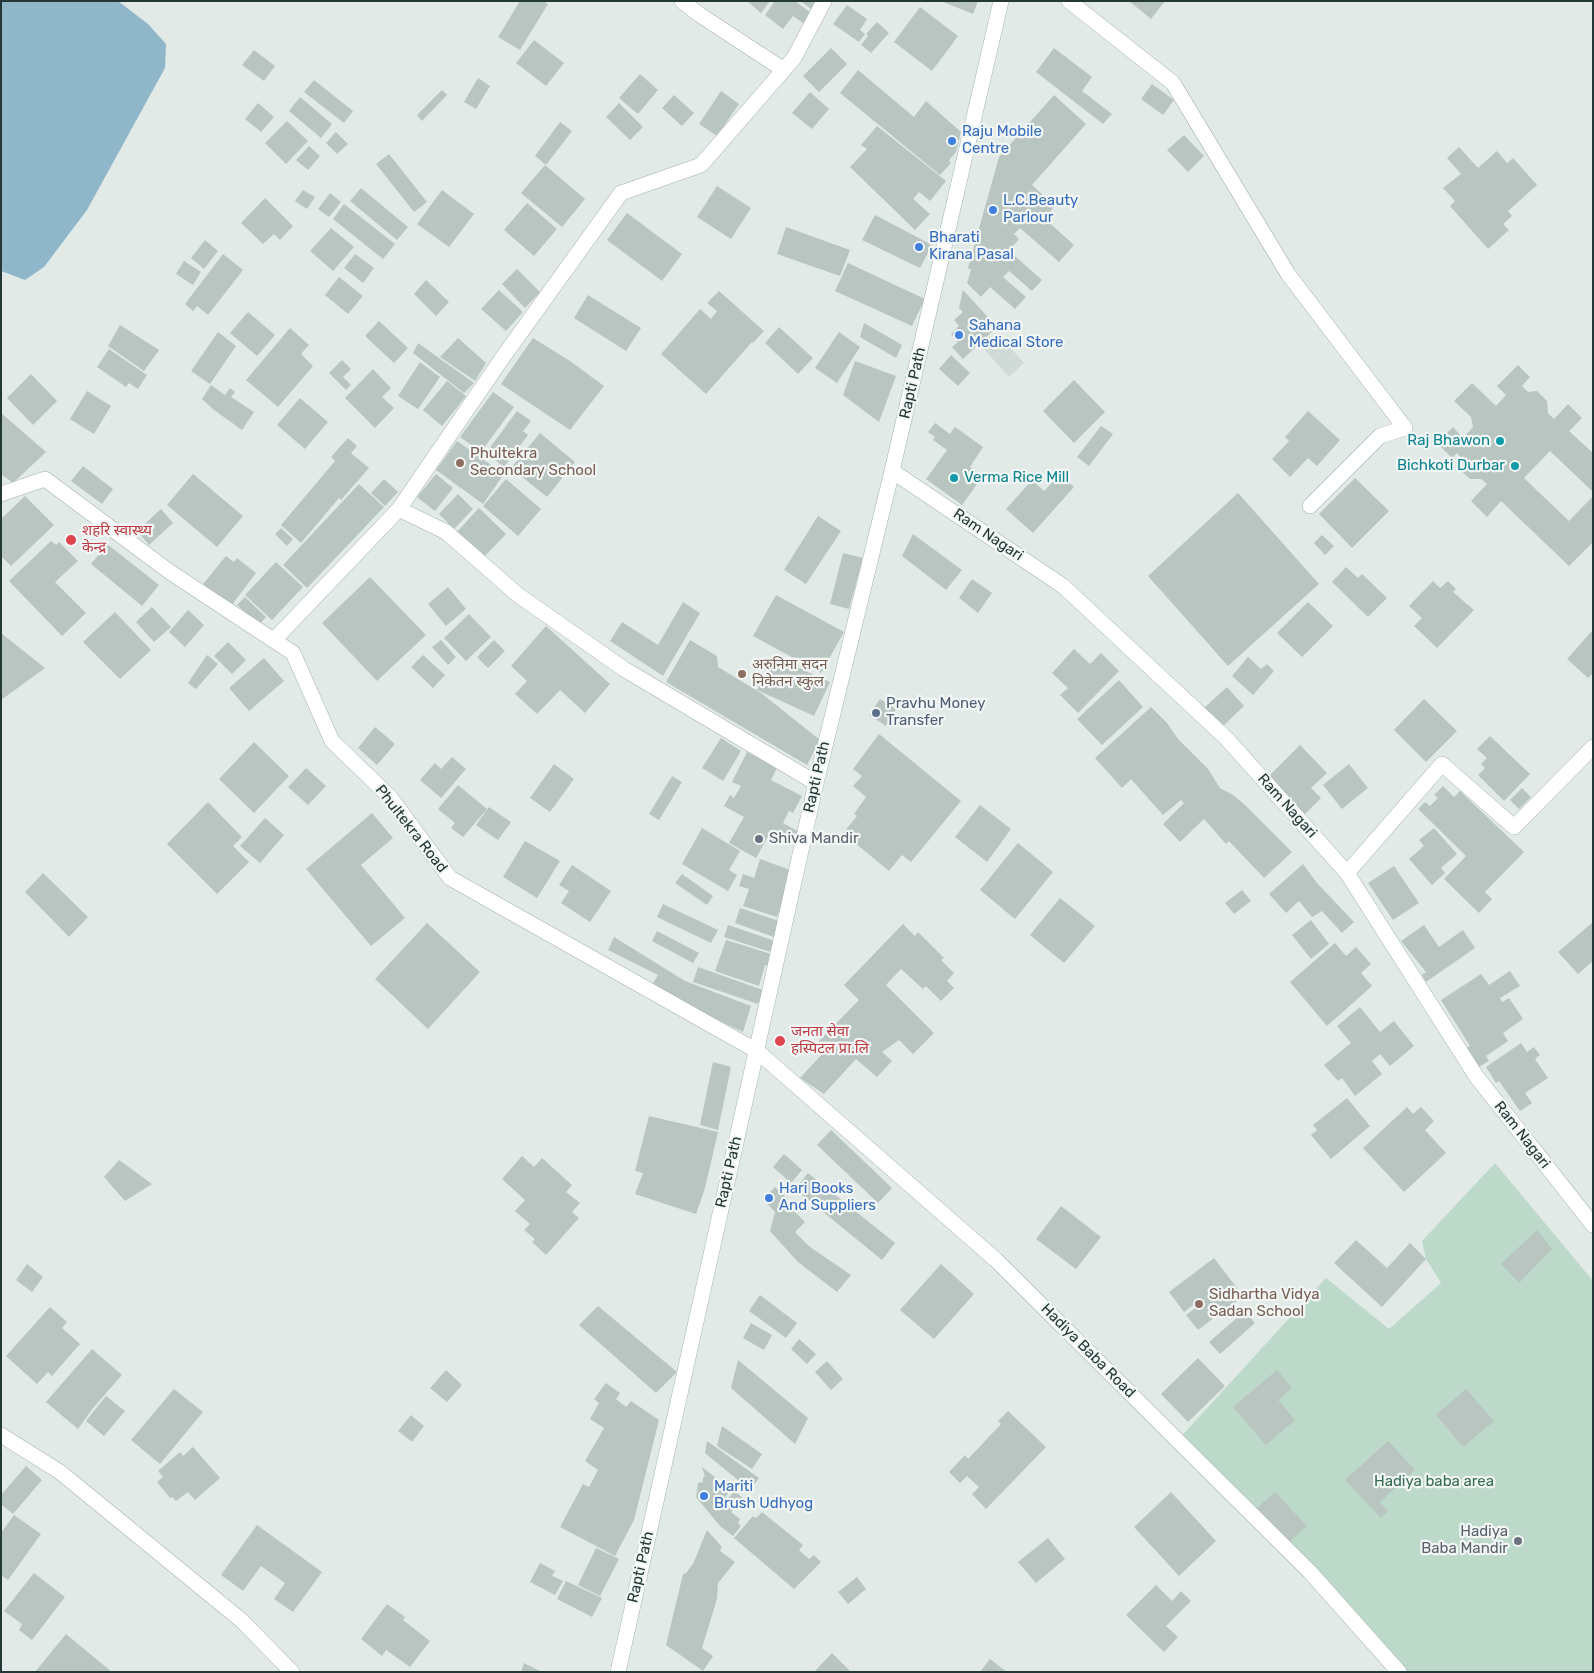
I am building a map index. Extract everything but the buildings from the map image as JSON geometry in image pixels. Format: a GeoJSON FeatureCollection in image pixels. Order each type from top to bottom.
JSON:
{"type":"FeatureCollection","features":[{"type":"Feature","properties":{"kind":"street"},"geometry":{"type":"LineString","coordinates":[[682,1],[700,15],[784,70]]}},
{"type":"Feature","properties":{"kind":"street"},"geometry":{"type":"LineString","coordinates":[[274,640],[398,508],[503,357],[621,193],[701,165],[794,58],[824,1]]}},
{"type":"Feature","properties":{"kind":"street","name":"Rapti Path"},"geometry":{"type":"LineString","coordinates":[[618,1672],[816,782],[892,471],[1001,1]]}},
{"type":"Feature","properties":{"kind":"street"},"geometry":{"type":"LineString","coordinates":[[1069,1],[1174,83],[1288,274],[1405,428],[1380,436],[1310,506]]}},
{"type":"Feature","properties":{"kind":"street","name":"Ram Nagari"},"geometry":{"type":"LineString","coordinates":[[892,471],[1063,586],[1226,738],[1347,872],[1476,1076],[1593,1225]]}},
{"type":"Feature","properties":{"kind":"street","name":"Phultekra Road"},"geometry":{"type":"LineString","coordinates":[[1,494],[44,479],[170,572],[293,653],[332,741],[390,798],[450,878],[756,1051]]}},
{"type":"Feature","properties":{"kind":"street"},"geometry":{"type":"LineString","coordinates":[[398,508],[446,532],[518,595],[624,669],[816,782]]}},
{"type":"Feature","properties":{"kind":"street"},"geometry":{"type":"LineString","coordinates":[[1347,872],[1442,764],[1514,827],[1593,747]]}},
{"type":"Feature","properties":{"kind":"street","name":"Hadiya Baba Road"},"geometry":{"type":"LineString","coordinates":[[756,1051],[996,1260],[1310,1572],[1399,1672]]}},
{"type":"Feature","properties":{"kind":"street"},"geometry":{"type":"LineString","coordinates":[[1,1435],[60,1472],[241,1620],[292,1672]]}},
{"type":"Feature","properties":{"kind":"shaded area"},"geometry":{"type":"Polygon","coordinates":[[[998,334],[1024,363],[1009,377],[982,347],[998,334]]]}},
{"type":"Feature","properties":{"kind":"green space","name":"Hadiya baba area"},"geometry":{"type":"Polygon","coordinates":[[[1495,1163],[1593,1281],[1593,1672],[1395,1672],[1178,1440],[1326,1278],[1389,1329],[1441,1283],[1426,1259],[1422,1241],[1495,1163]]]}},
{"type":"Feature","properties":{"kind":"water"},"geometry":{"type":"Polygon","coordinates":[[[1,1],[118,1],[148,24],[166,44],[165,68],[87,210],[44,267],[25,280],[1,271],[1,1]]]}},
{"type":"Feature","properties":{"kind":"place","name":"Raju Mobile Centre"},"geometry":{"type":"Point","coordinates":[952,141]}},
{"type":"Feature","properties":{"kind":"place","name":"L.C.Beauty Parlour"},"geometry":{"type":"Point","coordinates":[993,210]}},
{"type":"Feature","properties":{"kind":"place","name":"Bharati Kirana Pasal"},"geometry":{"type":"Point","coordinates":[919,247]}},
{"type":"Feature","properties":{"kind":"place","name":"Sahana Medical Store"},"geometry":{"type":"Point","coordinates":[959,335]}},
{"type":"Feature","properties":{"kind":"place","name":"Raj Bhawon"},"geometry":{"type":"Point","coordinates":[1500,441]}},
{"type":"Feature","properties":{"kind":"place","name":"Phultekra Secondary School"},"geometry":{"type":"Point","coordinates":[460,463]}},
{"type":"Feature","properties":{"kind":"place","name":"Bichkoti Durbar"},"geometry":{"type":"Point","coordinates":[1515,466]}},
{"type":"Feature","properties":{"kind":"place","name":"Verma Rice Mill"},"geometry":{"type":"Point","coordinates":[954,478]}},
{"type":"Feature","properties":{"kind":"place","name":"शहरि स्वास्थ्य केन्द्र"},"geometry":{"type":"Point","coordinates":[71,540]}},
{"type":"Feature","properties":{"kind":"place","name":"अरुनिमा सदन निकेतन स्कुल"},"geometry":{"type":"Point","coordinates":[742,674]}},
{"type":"Feature","properties":{"kind":"place","name":"Pravhu Money Transfer"},"geometry":{"type":"Point","coordinates":[876,713]}},
{"type":"Feature","properties":{"kind":"place","name":"Shiva Mandir"},"geometry":{"type":"Point","coordinates":[759,839]}},
{"type":"Feature","properties":{"kind":"place","name":"जनता सेवा हस्पिटल प्रा.लि"},"geometry":{"type":"Point","coordinates":[780,1041]}},
{"type":"Feature","properties":{"kind":"place","name":"Hari Books And Suppliers"},"geometry":{"type":"Point","coordinates":[769,1198]}},
{"type":"Feature","properties":{"kind":"place","name":"Sidhartha Vidya Sadan School"},"geometry":{"type":"Point","coordinates":[1199,1304]}},
{"type":"Feature","properties":{"kind":"place","name":"Mariti Brush Udhyog"},"geometry":{"type":"Point","coordinates":[704,1496]}},
{"type":"Feature","properties":{"kind":"place","name":"Hadiya Baba Mandir"},"geometry":{"type":"Point","coordinates":[1518,1541]}}]}
